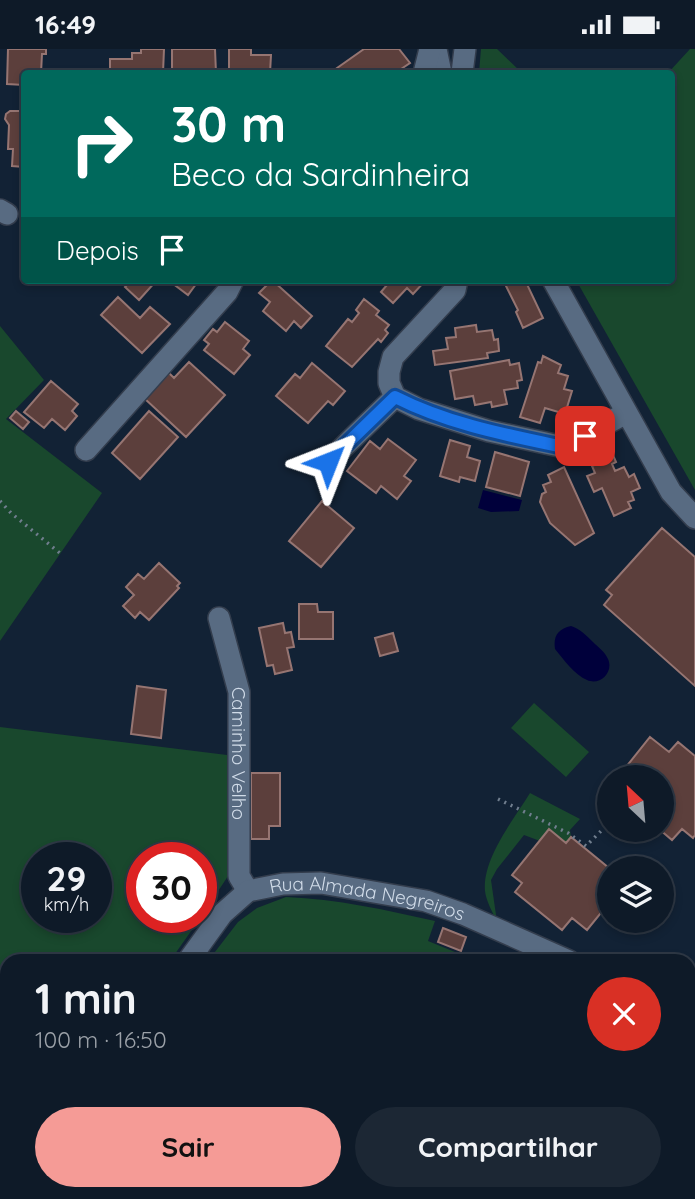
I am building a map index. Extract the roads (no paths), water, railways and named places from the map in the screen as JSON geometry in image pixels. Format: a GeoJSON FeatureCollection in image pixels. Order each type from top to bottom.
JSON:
{"type":"FeatureCollection","features":[{"type":"Feature","properties":{"kind":"street"},"geometry":{"type":"LineString","coordinates":[[425,70],[430,49]]}},
{"type":"Feature","properties":{"kind":"street"},"geometry":{"type":"LineString","coordinates":[[436,49],[440,70]]}},
{"type":"Feature","properties":{"kind":"street"},"geometry":{"type":"LineString","coordinates":[[462,70],[466,49]]}},
{"type":"Feature","properties":{"kind":"street"},"geometry":{"type":"LineString","coordinates":[[86,450],[231,284]]}},
{"type":"Feature","properties":{"kind":"street"},"geometry":{"type":"LineString","coordinates":[[456,284],[455,290],[393,357],[389,383],[395,397],[419,409],[489,431],[564,447],[626,413]]}},
{"type":"Feature","properties":{"kind":"street"},"geometry":{"type":"LineString","coordinates":[[555,284],[671,492],[695,518]]}},
{"type":"Feature","properties":{"kind":"street"},"geometry":{"type":"LineString","coordinates":[[328,462],[395,397]]}},
{"type":"Feature","properties":{"kind":"street","name":"Caminho Velho"},"geometry":{"type":"LineString","coordinates":[[219,618],[239,692],[239,876],[248,891]]}},
{"type":"Feature","properties":{"kind":"street","name":"Rua Almada Negreiros"},"geometry":{"type":"LineString","coordinates":[[193,954],[222,914],[248,891],[283,884],[321,883],[426,901],[463,914],[553,954]]}}]}
